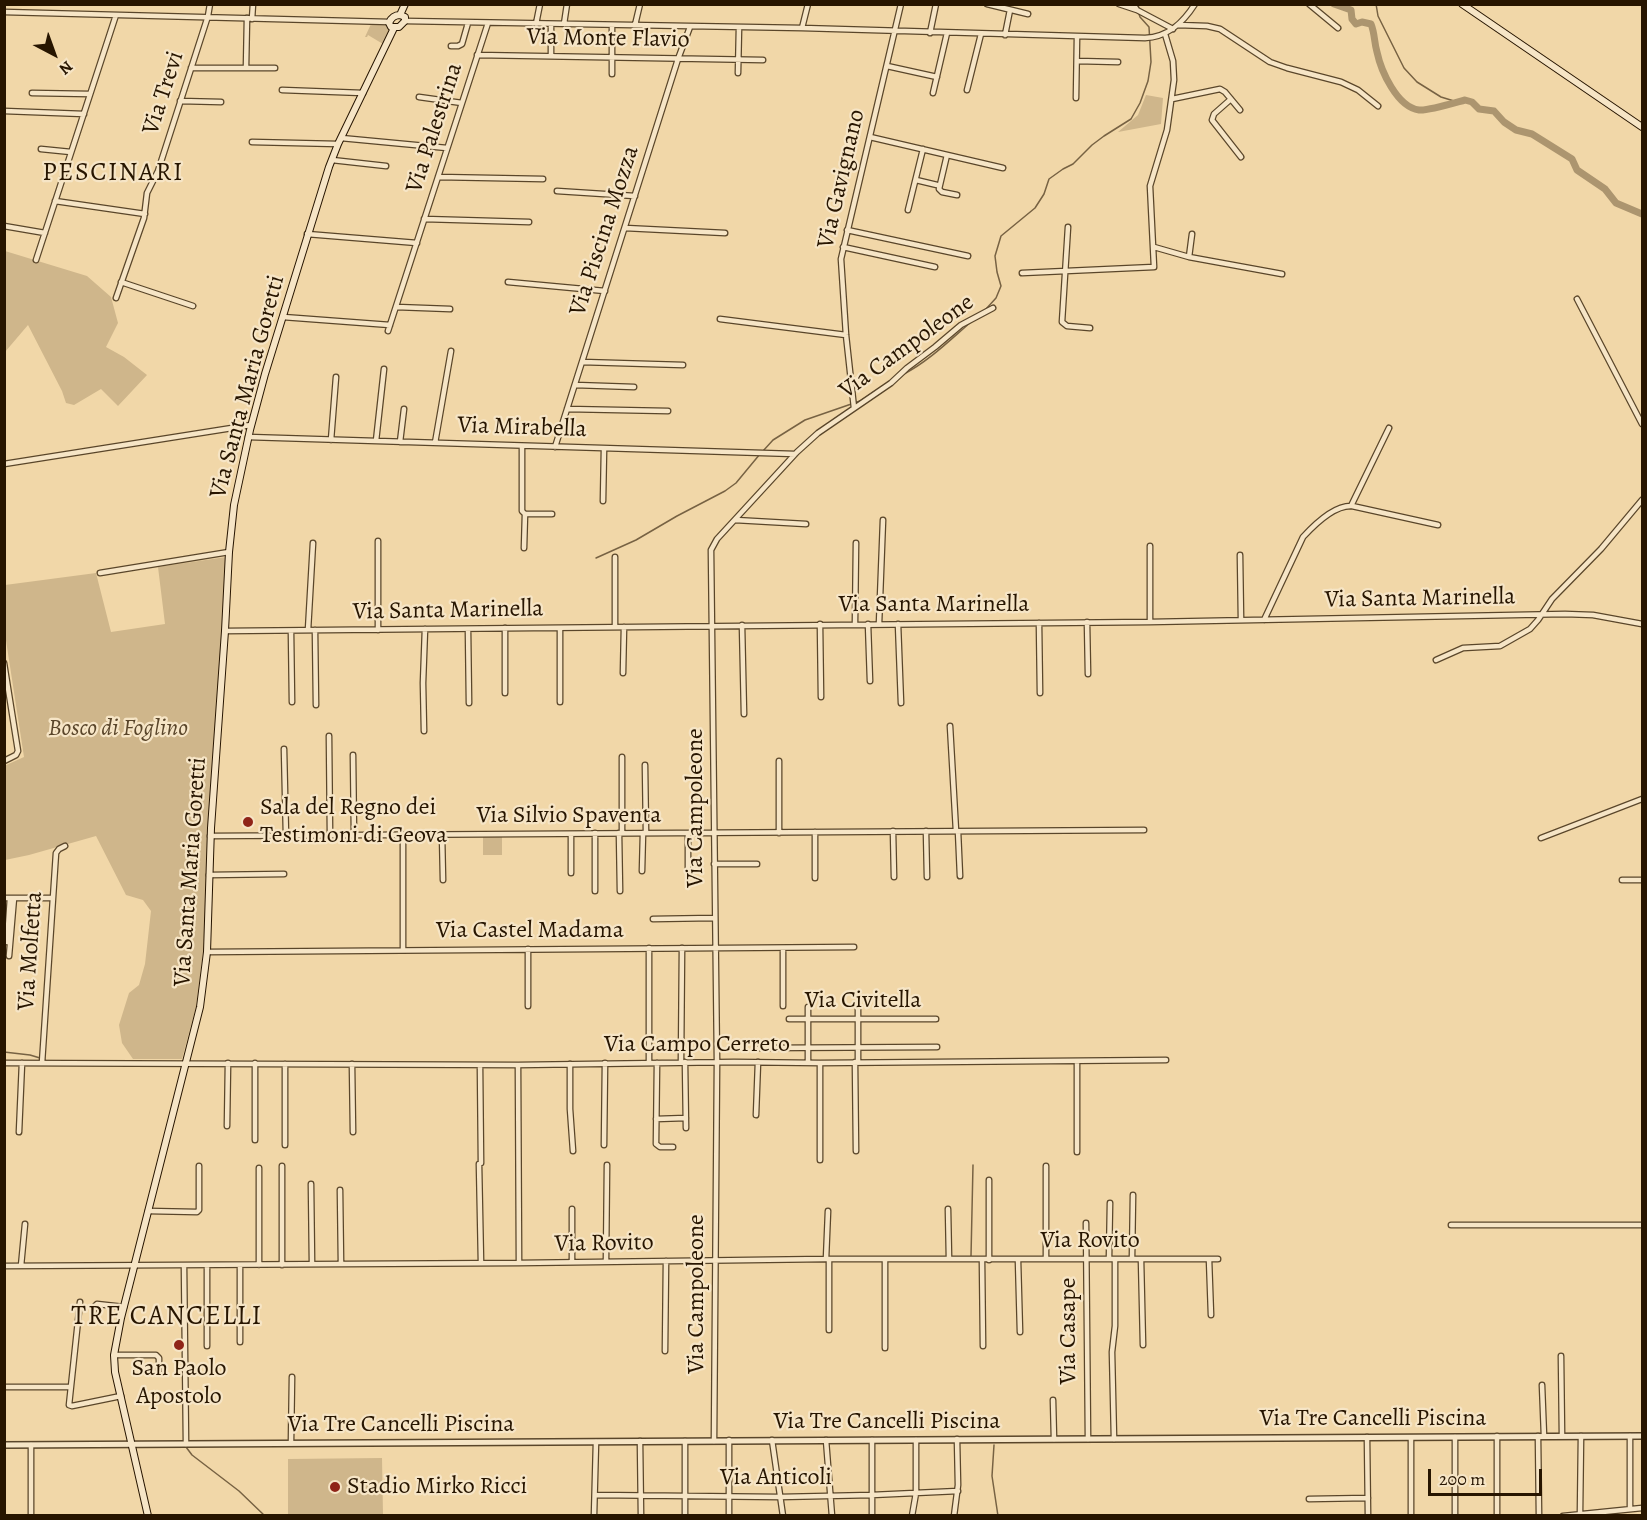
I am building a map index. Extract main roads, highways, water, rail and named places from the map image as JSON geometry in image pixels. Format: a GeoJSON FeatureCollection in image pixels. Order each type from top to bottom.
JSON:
{"type":"FeatureCollection","features":[{"type":"Feature","properties":{"kind":"main road"},"geometry":{"type":"LineString","coordinates":[[400,15],[405,4]]}},
{"type":"Feature","properties":{"kind":"main road"},"geometry":{"type":"LineString","coordinates":[[1462,4],[1642,127]]}},
{"type":"Feature","properties":{"kind":"main road"},"geometry":{"type":"LineString","coordinates":[[400,15],[405,17],[405,21],[400,26],[394,28],[390,26],[394,16],[400,15]]}},
{"type":"Feature","properties":{"kind":"main road","name":"Via Santa Maria Goretti"},"geometry":{"type":"LineString","coordinates":[[148,1515],[131,1444],[114,1355],[134,1266],[201,1002],[207,952],[210,836],[234,505],[251,425],[307,234],[340,141],[394,28]]}},
{"type":"Feature","properties":{"kind":"waterway"},"geometry":{"type":"LineString","coordinates":[[1138,4],[1139,10]]}},
{"type":"Feature","properties":{"kind":"waterway"},"geometry":{"type":"LineString","coordinates":[[1334,4],[1351,10],[1352,19],[1356,24],[1362,22],[1371,24],[1379,60],[1386,78],[1397,95],[1411,107],[1419,110],[1428,109],[1465,100],[1472,102],[1479,109],[1494,111],[1516,130],[1532,134],[1572,159],[1577,170],[1605,189],[1616,203],[1642,214]]}},
{"type":"Feature","properties":{"kind":"waterway"},"geometry":{"type":"LineString","coordinates":[[1376,4],[1378,16],[1404,68],[1417,82],[1454,103]]}},
{"type":"Feature","properties":{"kind":"waterway"},"geometry":{"type":"LineString","coordinates":[[986,309],[996,298],[1001,286],[995,256],[1001,236],[1035,208],[1044,194],[1049,179],[1073,164],[1104,136],[1131,119],[1140,103],[1148,81],[1151,62],[1149,27],[1139,14]]}},
{"type":"Feature","properties":{"kind":"waterway"},"geometry":{"type":"LineString","coordinates":[[904,374],[931,357],[971,322]]}},
{"type":"Feature","properties":{"kind":"waterway"},"geometry":{"type":"LineString","coordinates":[[763,451],[773,440],[805,420],[860,401],[884,385]]}},
{"type":"Feature","properties":{"kind":"waterway"},"geometry":{"type":"LineString","coordinates":[[596,558],[636,540],[725,491],[736,483],[760,454]]}},
{"type":"Feature","properties":{"kind":"waterway"},"geometry":{"type":"LineString","coordinates":[[4,1052],[40,1058]]}},
{"type":"Feature","properties":{"kind":"waterway"},"geometry":{"type":"LineString","coordinates":[[971,1256],[973,1165]]}},
{"type":"Feature","properties":{"kind":"waterway"},"geometry":{"type":"LineString","coordinates":[[994,1445],[992,1476],[998,1516]]}},
{"type":"Feature","properties":{"kind":"waterway"},"geometry":{"type":"LineString","coordinates":[[186,1447],[192,1455],[239,1491],[265,1516]]}},
{"type":"Feature","properties":{"kind":"place","name":"Sala del Regno dei Testimoni di Geova"},"geometry":{"type":"Point","coordinates":[248,822]}},
{"type":"Feature","properties":{"kind":"place","name":"San Paolo Apostolo"},"geometry":{"type":"Point","coordinates":[179,1345]}},
{"type":"Feature","properties":{"kind":"place","name":"Stadio Mirko Ricci"},"geometry":{"type":"Point","coordinates":[335,1487]}},
{"type":"Feature","properties":{"kind":"district","name":"PESCINARI"},"geometry":{"type":"Point","coordinates":[113,174]}},
{"type":"Feature","properties":{"kind":"district","name":"TRE CANCELLI"},"geometry":{"type":"Point","coordinates":[167,1317]}},
{"type":"Feature","properties":{"kind":"park label","name":"Bosco di Foglino"},"geometry":{"type":"Point","coordinates":[118,729]}}]}
